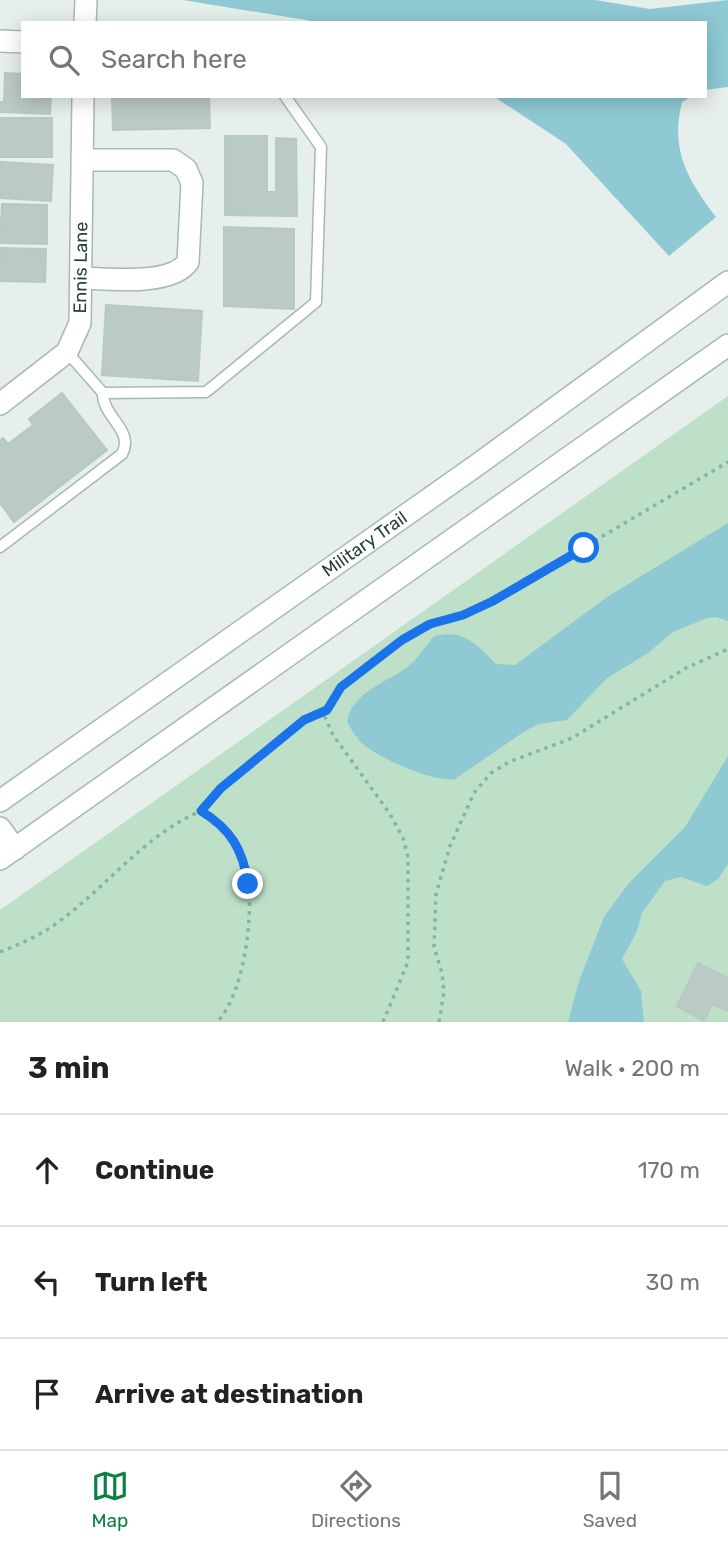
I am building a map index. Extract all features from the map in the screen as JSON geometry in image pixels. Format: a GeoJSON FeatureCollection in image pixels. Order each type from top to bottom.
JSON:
{"type":"FeatureCollection","features":[{"type":"Feature","properties":{"kind":"main road"},"geometry":{"type":"LineString","coordinates":[[85,21],[86,0]]}},
{"type":"Feature","properties":{"kind":"main road"},"geometry":{"type":"LineString","coordinates":[[0,41],[21,41]]}},
{"type":"Feature","properties":{"kind":"main road","name":"Ennis Lane"},"geometry":{"type":"LineString","coordinates":[[67,352],[80,323],[83,98]]}},
{"type":"Feature","properties":{"kind":"main road"},"geometry":{"type":"LineString","coordinates":[[80,278],[169,277],[182,271],[188,262],[192,183],[186,169],[173,160],[82,160]]}},
{"type":"Feature","properties":{"kind":"main road","name":"Military Trail"},"geometry":{"type":"LineString","coordinates":[[0,801],[477,465],[728,282]]}},
{"type":"Feature","properties":{"kind":"main road"},"geometry":{"type":"LineString","coordinates":[[0,828],[7,854],[728,345]]}},
{"type":"Feature","properties":{"kind":"main road"},"geometry":{"type":"LineString","coordinates":[[0,404],[67,352]]}},
{"type":"Feature","properties":{"kind":"lane"},"geometry":{"type":"LineString","coordinates":[[103,393],[206,392],[316,302],[321,147],[286,98]]}},
{"type":"Feature","properties":{"kind":"lane"},"geometry":{"type":"LineString","coordinates":[[0,547],[122,454],[126,446],[126,436],[103,403],[103,393],[67,352]]}},
{"type":"Feature","properties":{"kind":"path"},"geometry":{"type":"LineString","coordinates":[[383,1022],[408,962],[408,857],[403,838],[390,814],[333,735],[325,717],[341,687],[402,640],[430,624],[463,615],[493,601],[728,462]]}},
{"type":"Feature","properties":{"kind":"path"},"geometry":{"type":"LineString","coordinates":[[439,1022],[444,992],[442,973],[434,947],[436,894],[450,846],[474,793],[491,773],[500,767],[572,738],[686,668],[728,649]]}},
{"type":"Feature","properties":{"kind":"path"},"geometry":{"type":"LineString","coordinates":[[0,952],[35,937],[58,922],[128,858],[184,818],[201,811],[221,788],[304,720],[327,710]]}},
{"type":"Feature","properties":{"kind":"path"},"geometry":{"type":"LineString","coordinates":[[201,811],[219,822],[235,841],[244,862],[248,884],[247,935],[239,982],[234,1000],[217,1022]]}},
{"type":"Feature","properties":{"kind":"green space"},"geometry":{"type":"Polygon","coordinates":[[[728,396],[728,1022],[0,1022],[0,910],[728,396]]]}},
{"type":"Feature","properties":{"kind":"water"},"geometry":{"type":"Polygon","coordinates":[[[183,0],[595,0],[650,9],[728,0],[728,87],[707,90],[707,21],[312,21],[183,0]]]}},
{"type":"Feature","properties":{"kind":"water"},"geometry":{"type":"Polygon","coordinates":[[[496,98],[689,98],[682,102],[679,119],[680,149],[689,176],[716,217],[669,256],[566,144],[496,98]]]}},
{"type":"Feature","properties":{"kind":"water"},"geometry":{"type":"Polygon","coordinates":[[[728,523],[728,621],[716,617],[707,618],[673,632],[648,653],[606,679],[567,720],[539,724],[525,731],[455,779],[421,773],[381,756],[361,742],[347,722],[356,702],[372,688],[410,665],[435,636],[445,634],[462,637],[476,645],[496,664],[515,665],[607,597],[728,523]]]}},
{"type":"Feature","properties":{"kind":"water"},"geometry":{"type":"Polygon","coordinates":[[[728,756],[728,864],[718,879],[707,886],[681,877],[665,881],[642,913],[637,931],[622,959],[641,991],[644,1022],[568,1022],[579,981],[604,917],[628,884],[685,827],[728,756]]]}},
{"type":"Feature","properties":{"kind":"building"},"geometry":{"type":"Polygon","coordinates":[[[5,73],[21,74],[21,98],[51,98],[50,114],[0,112],[0,102],[4,102],[5,73]]]}},
{"type":"Feature","properties":{"kind":"building"},"geometry":{"type":"Polygon","coordinates":[[[112,98],[209,98],[210,128],[113,130],[112,98]]]}},
{"type":"Feature","properties":{"kind":"building"},"geometry":{"type":"Polygon","coordinates":[[[0,118],[52,118],[52,157],[0,157],[0,118]]]}},
{"type":"Feature","properties":{"kind":"building"},"geometry":{"type":"Polygon","coordinates":[[[225,136],[267,136],[267,192],[276,192],[276,138],[296,139],[297,216],[225,215],[225,136]]]}},
{"type":"Feature","properties":{"kind":"building"},"geometry":{"type":"Polygon","coordinates":[[[0,162],[53,165],[51,201],[0,198],[0,162]]]}},
{"type":"Feature","properties":{"kind":"building"},"geometry":{"type":"Polygon","coordinates":[[[2,204],[47,205],[47,244],[0,243],[2,204]]]}},
{"type":"Feature","properties":{"kind":"building"},"geometry":{"type":"Polygon","coordinates":[[[224,227],[294,229],[294,309],[224,306],[224,227]]]}},
{"type":"Feature","properties":{"kind":"building"},"geometry":{"type":"Polygon","coordinates":[[[1,248],[46,249],[45,282],[0,281],[1,248]]]}},
{"type":"Feature","properties":{"kind":"building"},"geometry":{"type":"Polygon","coordinates":[[[106,305],[202,311],[198,381],[102,375],[106,305]]]}},
{"type":"Feature","properties":{"kind":"building"},"geometry":{"type":"Polygon","coordinates":[[[62,393],[107,450],[14,522],[0,503],[0,441],[3,438],[8,444],[33,425],[29,419],[62,393]]]}},
{"type":"Feature","properties":{"kind":"building"},"geometry":{"type":"Polygon","coordinates":[[[698,963],[728,978],[728,1011],[712,1004],[704,1021],[677,1006],[698,963]]]}},
{"type":"Feature","properties":{"kind":"route"},"geometry":{"type":"LineString","coordinates":[[248,884],[244,862],[235,841],[219,822],[201,811],[221,788],[304,720],[327,710],[341,687],[402,640],[430,624],[463,615],[493,601],[584,548]]}}]}
